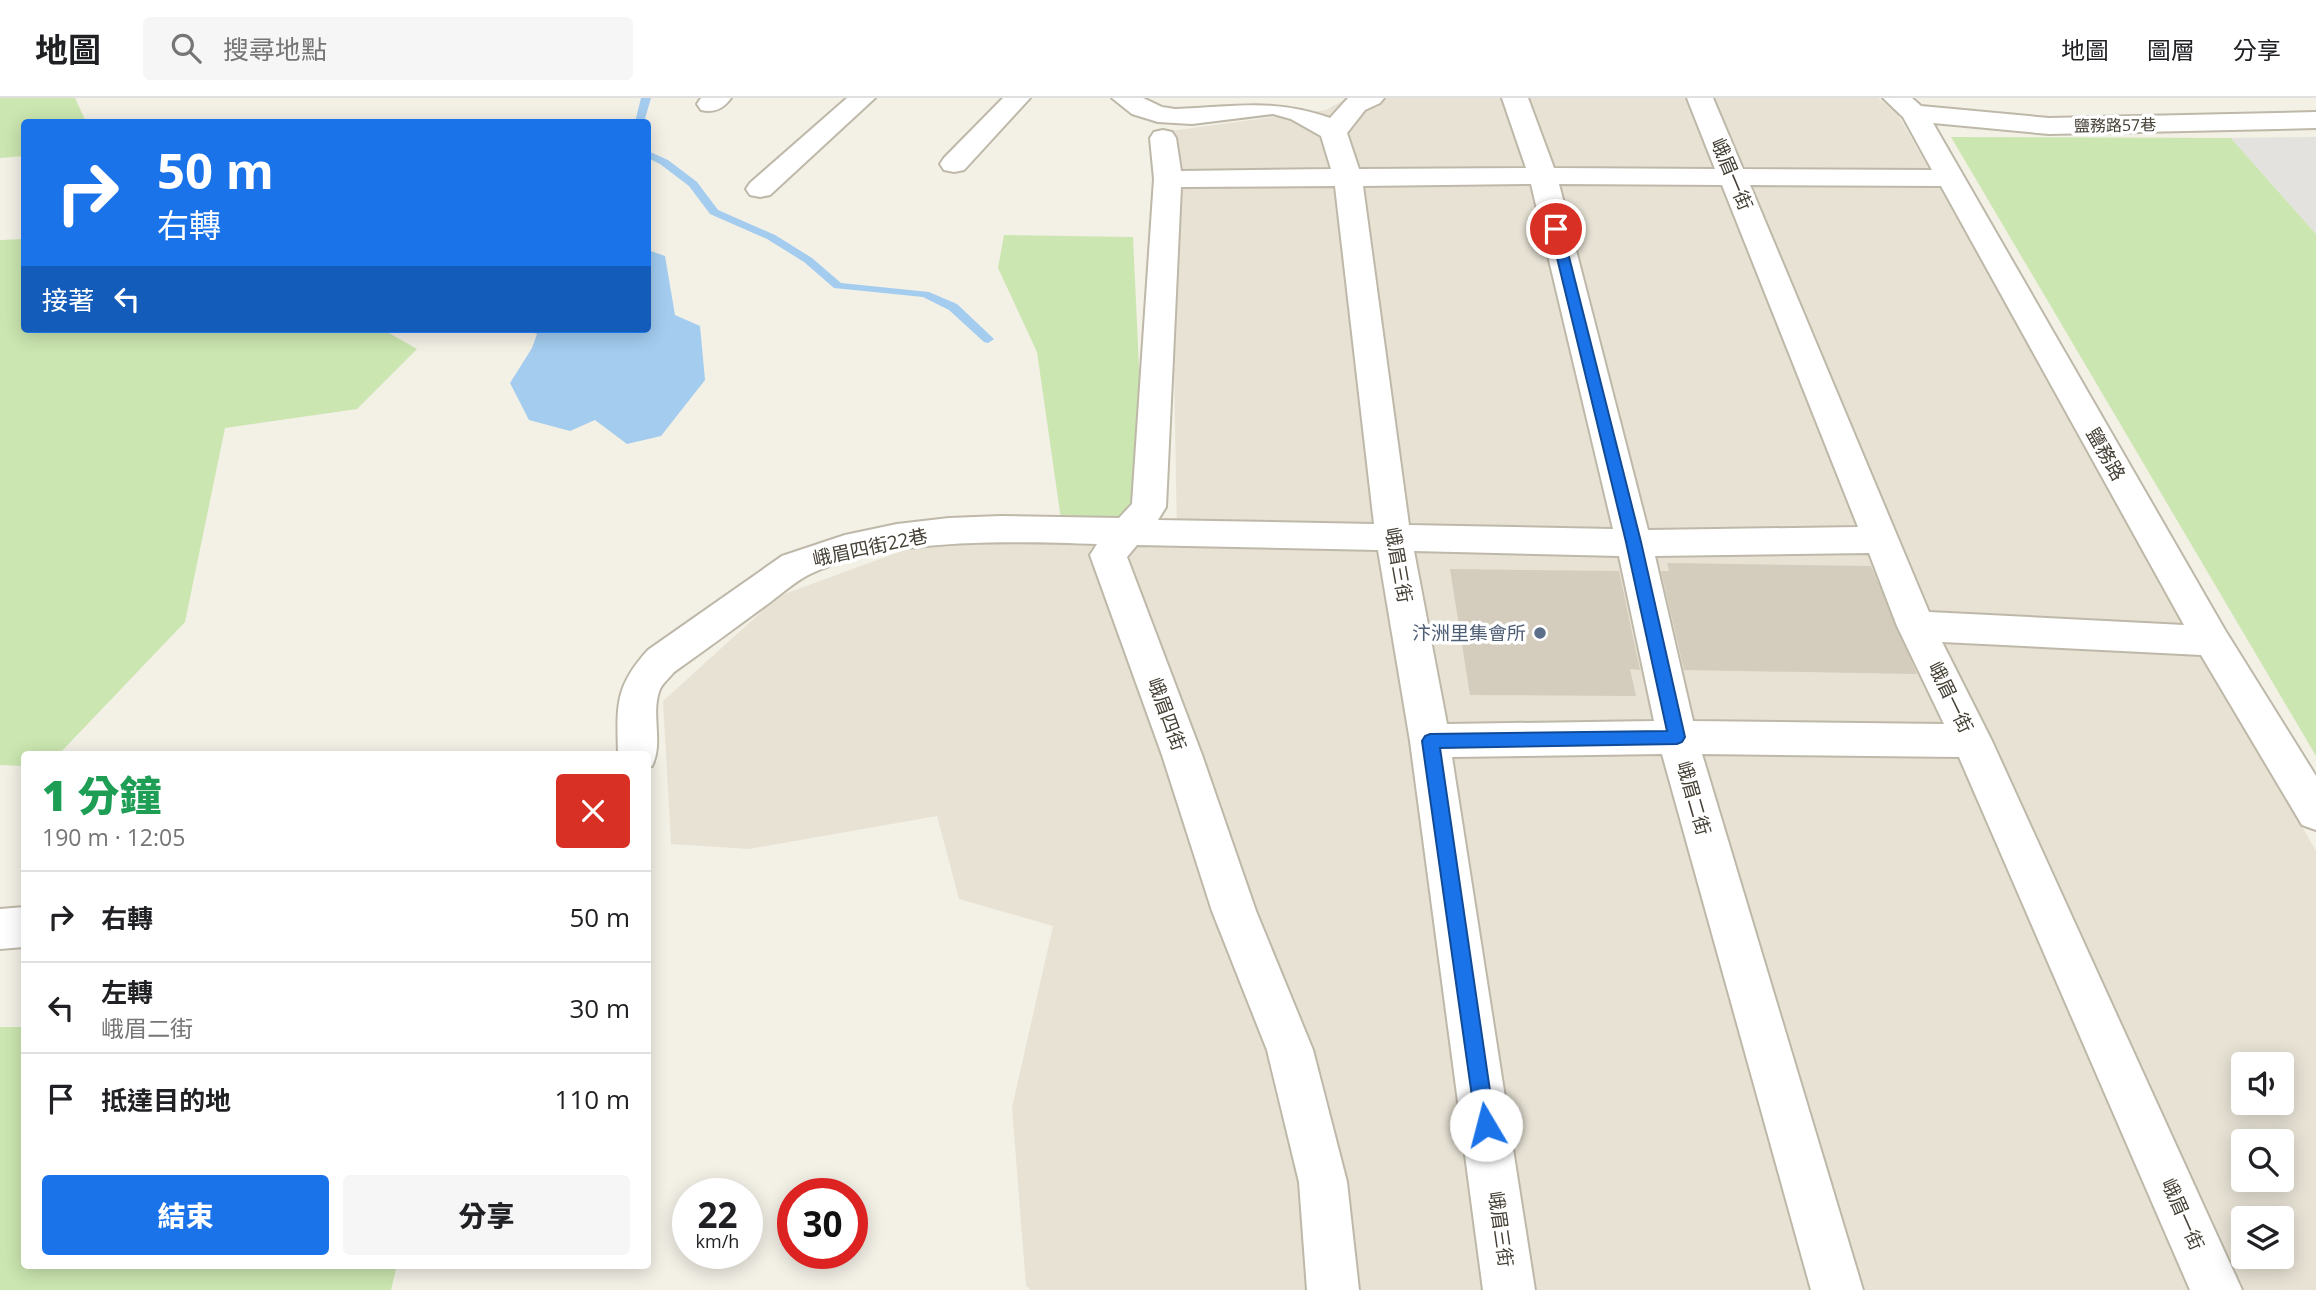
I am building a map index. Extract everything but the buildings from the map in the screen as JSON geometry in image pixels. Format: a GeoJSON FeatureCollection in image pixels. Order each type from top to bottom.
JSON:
{"type":"FeatureCollection","features":[{"type":"Feature","properties":{"kind":"street"},"geometry":{"type":"LineString","coordinates":[[760,189],[862,98]]}},
{"type":"Feature","properties":{"kind":"street"},"geometry":{"type":"LineString","coordinates":[[954,164],[1017,98]]}},
{"type":"Feature","properties":{"kind":"street"},"geometry":{"type":"LineString","coordinates":[[1125,98],[1161,117],[1190,119],[1266,105],[1315,119],[1333,132],[1356,104],[1371,98]]}},
{"type":"Feature","properties":{"kind":"street","name":"峨眉二街"},"geometry":{"type":"LineString","coordinates":[[1515,98],[1543,176],[1634,542],[1677,737],[1837,1290]]}},
{"type":"Feature","properties":{"kind":"street","name":"峨眉一街"},"geometry":{"type":"LineString","coordinates":[[1700,98],[1916,626],[1972,741],[2216,1290]]}},
{"type":"Feature","properties":{"kind":"street","name":"鹽務路57巷"},"geometry":{"type":"LineString","coordinates":[[1905,105],[2049,126],[2316,120]]}},
{"type":"Feature","properties":{"kind":"street","name":"鹽務路"},"geometry":{"type":"LineString","coordinates":[[1905,105],[2212,642],[2316,812]]}},
{"type":"Feature","properties":{"kind":"street","name":"峨眉三街"},"geometry":{"type":"LineString","coordinates":[[1333,132],[1348,177],[1393,536],[1430,741],[1509,1290]]}},
{"type":"Feature","properties":{"kind":"street","name":"峨眉四街"},"geometry":{"type":"LineString","coordinates":[[1163,138],[1168,179],[1149,507],[1108,555],[1182,755],[1234,911],[1290,1050],[1323,1182],[1333,1290]]}},
{"type":"Feature","properties":{"kind":"street"},"geometry":{"type":"LineString","coordinates":[[1168,179],[1543,176],[1949,178]]}},
{"type":"Feature","properties":{"kind":"street","name":"峨眉四街22巷"},"geometry":{"type":"LineString","coordinates":[[638,751],[637,705],[643,681],[661,661],[734,606],[795,566],[818,556],[859,546],[960,529],[1038,527],[1127,533],[1634,542],[1882,540]]}},
{"type":"Feature","properties":{"kind":"street"},"geometry":{"type":"LineString","coordinates":[[1916,626],[2212,642]]}},
{"type":"Feature","properties":{"kind":"street"},"geometry":{"type":"LineString","coordinates":[[1430,741],[1677,737],[1972,741]]}},
{"type":"Feature","properties":{"kind":"street"},"geometry":{"type":"LineString","coordinates":[[0,929],[21,927]]}},
{"type":"Feature","properties":{"kind":"shaded area"},"geometry":{"type":"Polygon","coordinates":[[[1348,98],[1878,98],[1897,113],[2316,851],[2316,1290],[1031,1290],[1026,1286],[1012,1108],[1053,926],[959,899],[937,816],[749,849],[671,844],[663,701],[779,596],[962,529],[1177,537],[1170,131],[1326,110],[1348,98]]]}},
{"type":"Feature","properties":{"kind":"shaded area"},"geometry":{"type":"Polygon","coordinates":[[[2316,137],[2316,234],[2231,138],[2316,137]]]}},
{"type":"Feature","properties":{"kind":"green space"},"geometry":{"type":"Polygon","coordinates":[[[0,98],[75,98],[85,119],[21,119],[21,156],[0,158],[0,98]]]}},
{"type":"Feature","properties":{"kind":"green space"},"geometry":{"type":"Polygon","coordinates":[[[1951,137],[2231,138],[2316,234],[2316,756],[1951,137]]]}},
{"type":"Feature","properties":{"kind":"green space"},"geometry":{"type":"Polygon","coordinates":[[[1004,235],[1133,237],[1146,520],[1062,526],[1037,352],[998,268],[1004,235]]]}},
{"type":"Feature","properties":{"kind":"green space"},"geometry":{"type":"Polygon","coordinates":[[[21,239],[21,333],[389,333],[417,349],[357,409],[225,428],[185,622],[62,751],[21,751],[21,766],[0,765],[0,240],[21,239]]]}},
{"type":"Feature","properties":{"kind":"green space"},"geometry":{"type":"Polygon","coordinates":[[[0,1027],[21,1027],[21,1269],[396,1269],[391,1290],[0,1290],[0,1027]]]}},
{"type":"Feature","properties":{"kind":"water"},"geometry":{"type":"Polygon","coordinates":[[[651,251],[665,256],[675,315],[700,326],[705,380],[661,436],[627,444],[595,420],[570,431],[529,420],[510,383],[532,348],[537,334],[534,333],[651,333],[651,251]]]}},
{"type":"Feature","properties":{"kind":"waterway"},"geometry":{"type":"LineString","coordinates":[[640,119],[646,98]]}},
{"type":"Feature","properties":{"kind":"waterway"},"geometry":{"type":"LineString","coordinates":[[651,156],[693,184],[714,212],[771,237],[808,260],[838,286],[925,294],[953,307],[988,339]]}},
{"type":"Feature","properties":{"kind":"place","name":"汴洲里集會所"},"geometry":{"type":"Point","coordinates":[1540,633]}},
{"type":"Feature","properties":{"kind":"route"},"geometry":{"type":"LineString","coordinates":[[1486,1125],[1430,741],[1677,737],[1634,542],[1556,229]]}}]}
